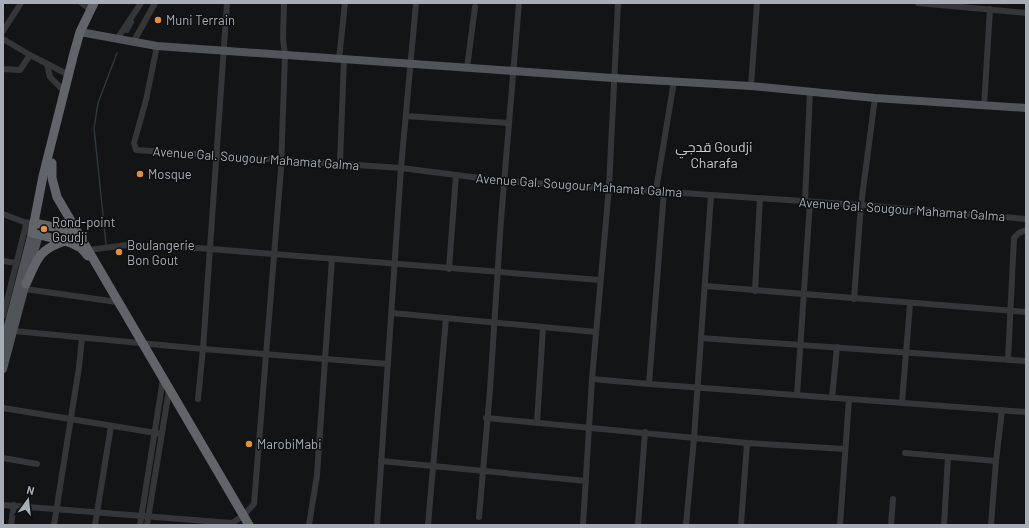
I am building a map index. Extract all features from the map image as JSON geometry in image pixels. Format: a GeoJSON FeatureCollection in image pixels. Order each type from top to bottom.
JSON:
{"type":"FeatureCollection","features":[{"type":"Feature","properties":{"kind":"highway"},"geometry":{"type":"LineString","coordinates":[[92,6],[80,32],[31,224],[35,234],[63,241],[81,248],[95,262]]}},
{"type":"Feature","properties":{"kind":"highway"},"geometry":{"type":"LineString","coordinates":[[31,224],[52,163],[61,110]]}},
{"type":"Feature","properties":{"kind":"highway"},"geometry":{"type":"LineString","coordinates":[[52,163],[52,178],[57,197],[140,342],[249,525]]}},
{"type":"Feature","properties":{"kind":"highway"},"geometry":{"type":"LineString","coordinates":[[31,224],[69,230],[83,241]]}},
{"type":"Feature","properties":{"kind":"highway"},"geometry":{"type":"LineString","coordinates":[[25,286],[43,251],[49,246],[63,241]]}},
{"type":"Feature","properties":{"kind":"main road"},"geometry":{"type":"LineString","coordinates":[[80,32],[157,46],[614,78],[751,86],[875,98],[1026,108]]}},
{"type":"Feature","properties":{"kind":"main road"},"geometry":{"type":"LineString","coordinates":[[3,369],[8,327],[25,286],[35,234]]}},
{"type":"Feature","properties":{"kind":"main road"},"geometry":{"type":"LineString","coordinates":[[3,345],[35,234]]}},
{"type":"Feature","properties":{"kind":"street"},"geometry":{"type":"LineString","coordinates":[[3,31],[21,3]]}},
{"type":"Feature","properties":{"kind":"street"},"geometry":{"type":"LineString","coordinates":[[82,3],[92,6]]}},
{"type":"Feature","properties":{"kind":"street"},"geometry":{"type":"LineString","coordinates":[[117,39],[141,3]]}},
{"type":"Feature","properties":{"kind":"street"},"geometry":{"type":"LineString","coordinates":[[134,41],[155,3]]}},
{"type":"Feature","properties":{"kind":"street"},"geometry":{"type":"LineString","coordinates":[[198,399],[203,349],[227,3]]}},
{"type":"Feature","properties":{"kind":"street"},"geometry":{"type":"LineString","coordinates":[[3,505],[141,515],[191,522],[232,524],[244,516],[254,504],[282,161],[285,55],[283,38],[284,3]]}},
{"type":"Feature","properties":{"kind":"street"},"geometry":{"type":"LineString","coordinates":[[340,164],[342,59],[345,3]]}},
{"type":"Feature","properties":{"kind":"street"},"geometry":{"type":"LineString","coordinates":[[377,525],[396,265],[401,168],[416,3]]}},
{"type":"Feature","properties":{"kind":"street"},"geometry":{"type":"LineString","coordinates":[[478,517],[486,418],[490,390],[504,181],[519,3]]}},
{"type":"Feature","properties":{"kind":"street"},"geometry":{"type":"LineString","coordinates":[[583,525],[592,379],[609,187],[618,3]]}},
{"type":"Feature","properties":{"kind":"street"},"geometry":{"type":"LineString","coordinates":[[751,86],[757,3]]}},
{"type":"Feature","properties":{"kind":"street"},"geometry":{"type":"LineString","coordinates":[[918,3],[994,7],[1026,12]]}},
{"type":"Feature","properties":{"kind":"street"},"geometry":{"type":"LineString","coordinates":[[467,68],[475,7]]}},
{"type":"Feature","properties":{"kind":"street"},"geometry":{"type":"LineString","coordinates":[[984,106],[994,7]]}},
{"type":"Feature","properties":{"kind":"street"},"geometry":{"type":"LineString","coordinates":[[3,40],[30,56],[67,74],[66,89]]}},
{"type":"Feature","properties":{"kind":"street","name":"Avenue Gal. Sougour Mahamat Galma"},"geometry":{"type":"LineString","coordinates":[[157,46],[146,100],[134,147],[136,150],[401,168],[504,181],[656,190],[807,202],[861,204],[1026,219]]}},
{"type":"Feature","properties":{"kind":"street"},"geometry":{"type":"LineString","coordinates":[[3,69],[20,70],[30,56]]}},
{"type":"Feature","properties":{"kind":"street"},"geometry":{"type":"LineString","coordinates":[[47,64],[50,77],[66,89]]}},
{"type":"Feature","properties":{"kind":"street"},"geometry":{"type":"LineString","coordinates":[[656,190],[674,81]]}},
{"type":"Feature","properties":{"kind":"street"},"geometry":{"type":"LineString","coordinates":[[797,395],[804,295],[810,92]]}},
{"type":"Feature","properties":{"kind":"street"},"geometry":{"type":"LineString","coordinates":[[854,299],[861,204],[875,98]]}},
{"type":"Feature","properties":{"kind":"street"},"geometry":{"type":"LineString","coordinates":[[406,116],[509,123]]}},
{"type":"Feature","properties":{"kind":"street"},"geometry":{"type":"LineString","coordinates":[[449,269],[456,175]]}},
{"type":"Feature","properties":{"kind":"street"},"geometry":{"type":"LineString","coordinates":[[649,384],[664,191]]}},
{"type":"Feature","properties":{"kind":"street"},"geometry":{"type":"LineString","coordinates":[[686,525],[694,438],[711,195]]}},
{"type":"Feature","properties":{"kind":"street"},"geometry":{"type":"LineString","coordinates":[[755,291],[760,198]]}},
{"type":"Feature","properties":{"kind":"street"},"geometry":{"type":"LineString","coordinates":[[3,214],[31,224],[17,263],[3,316]]}},
{"type":"Feature","properties":{"kind":"street"},"geometry":{"type":"LineString","coordinates":[[1008,360],[1012,311],[1014,238],[1026,230]]}},
{"type":"Feature","properties":{"kind":"street"},"geometry":{"type":"LineString","coordinates":[[88,250],[127,246],[209,248],[396,265],[600,280]]}},
{"type":"Feature","properties":{"kind":"street"},"geometry":{"type":"LineString","coordinates":[[309,525],[317,475],[332,259]]}},
{"type":"Feature","properties":{"kind":"street"},"geometry":{"type":"LineString","coordinates":[[3,261],[17,263]]}},
{"type":"Feature","properties":{"kind":"street"},"geometry":{"type":"LineString","coordinates":[[25,286],[117,302]]}},
{"type":"Feature","properties":{"kind":"street"},"geometry":{"type":"LineString","coordinates":[[705,286],[910,304],[1026,312]]}},
{"type":"Feature","properties":{"kind":"street"},"geometry":{"type":"LineString","coordinates":[[902,402],[910,304]]}},
{"type":"Feature","properties":{"kind":"street"},"geometry":{"type":"LineString","coordinates":[[392,313],[596,332]]}},
{"type":"Feature","properties":{"kind":"street"},"geometry":{"type":"LineString","coordinates":[[428,525],[446,318]]}},
{"type":"Feature","properties":{"kind":"street"},"geometry":{"type":"LineString","coordinates":[[8,327],[82,338],[388,364]]}},
{"type":"Feature","properties":{"kind":"street"},"geometry":{"type":"LineString","coordinates":[[537,423],[543,327]]}},
{"type":"Feature","properties":{"kind":"street"},"geometry":{"type":"LineString","coordinates":[[54,525],[71,420],[82,338]]}},
{"type":"Feature","properties":{"kind":"street"},"geometry":{"type":"LineString","coordinates":[[701,338],[1026,361]]}},
{"type":"Feature","properties":{"kind":"street"},"geometry":{"type":"LineString","coordinates":[[832,398],[837,347]]}},
{"type":"Feature","properties":{"kind":"street"},"geometry":{"type":"LineString","coordinates":[[140,525],[163,379]]}},
{"type":"Feature","properties":{"kind":"street"},"geometry":{"type":"LineString","coordinates":[[592,379],[1026,412]]}},
{"type":"Feature","properties":{"kind":"street"},"geometry":{"type":"LineString","coordinates":[[147,525],[169,390]]}},
{"type":"Feature","properties":{"kind":"street"},"geometry":{"type":"LineString","coordinates":[[840,525],[849,399]]}},
{"type":"Feature","properties":{"kind":"street"},"geometry":{"type":"LineString","coordinates":[[3,408],[162,434]]}},
{"type":"Feature","properties":{"kind":"street"},"geometry":{"type":"LineString","coordinates":[[992,525],[996,461],[1002,410]]}},
{"type":"Feature","properties":{"kind":"street"},"geometry":{"type":"LineString","coordinates":[[486,418],[645,432],[747,443],[845,449]]}},
{"type":"Feature","properties":{"kind":"street"},"geometry":{"type":"LineString","coordinates":[[95,525],[111,426]]}},
{"type":"Feature","properties":{"kind":"street"},"geometry":{"type":"LineString","coordinates":[[638,525],[645,432]]}},
{"type":"Feature","properties":{"kind":"street"},"geometry":{"type":"LineString","coordinates":[[741,525],[747,443]]}},
{"type":"Feature","properties":{"kind":"street"},"geometry":{"type":"LineString","coordinates":[[905,453],[996,461]]}},
{"type":"Feature","properties":{"kind":"street"},"geometry":{"type":"LineString","coordinates":[[944,525],[948,457]]}},
{"type":"Feature","properties":{"kind":"street"},"geometry":{"type":"LineString","coordinates":[[3,458],[37,464]]}},
{"type":"Feature","properties":{"kind":"street"},"geometry":{"type":"LineString","coordinates":[[381,461],[586,481]]}},
{"type":"Feature","properties":{"kind":"street"},"geometry":{"type":"LineString","coordinates":[[891,525],[893,499]]}},
{"type":"Feature","properties":{"kind":"street"},"geometry":{"type":"LineString","coordinates":[[11,525],[14,505]]}},
{"type":"Feature","properties":{"kind":"waterway"},"geometry":{"type":"LineString","coordinates":[[127,31],[132,22]]}},
{"type":"Feature","properties":{"kind":"waterway"},"geometry":{"type":"LineString","coordinates":[[106,244],[94,128],[98,103],[117,53]]}},
{"type":"Feature","properties":{"kind":"place","name":"Muni Terrain"},"geometry":{"type":"Point","coordinates":[158,20]}},
{"type":"Feature","properties":{"kind":"place","name":"Mosque"},"geometry":{"type":"Point","coordinates":[140,174]}},
{"type":"Feature","properties":{"kind":"place","name":"Rond-point Goudji"},"geometry":{"type":"Point","coordinates":[44,229]}},
{"type":"Feature","properties":{"kind":"place","name":"Boulangerie Bon Gout"},"geometry":{"type":"Point","coordinates":[119,252]}},
{"type":"Feature","properties":{"kind":"place","name":"MarobiMabi"},"geometry":{"type":"Point","coordinates":[249,444]}},
{"type":"Feature","properties":{"kind":"district","name":"قدجي Goudji Charafa"},"geometry":{"type":"Point","coordinates":[714,156]}}]}
